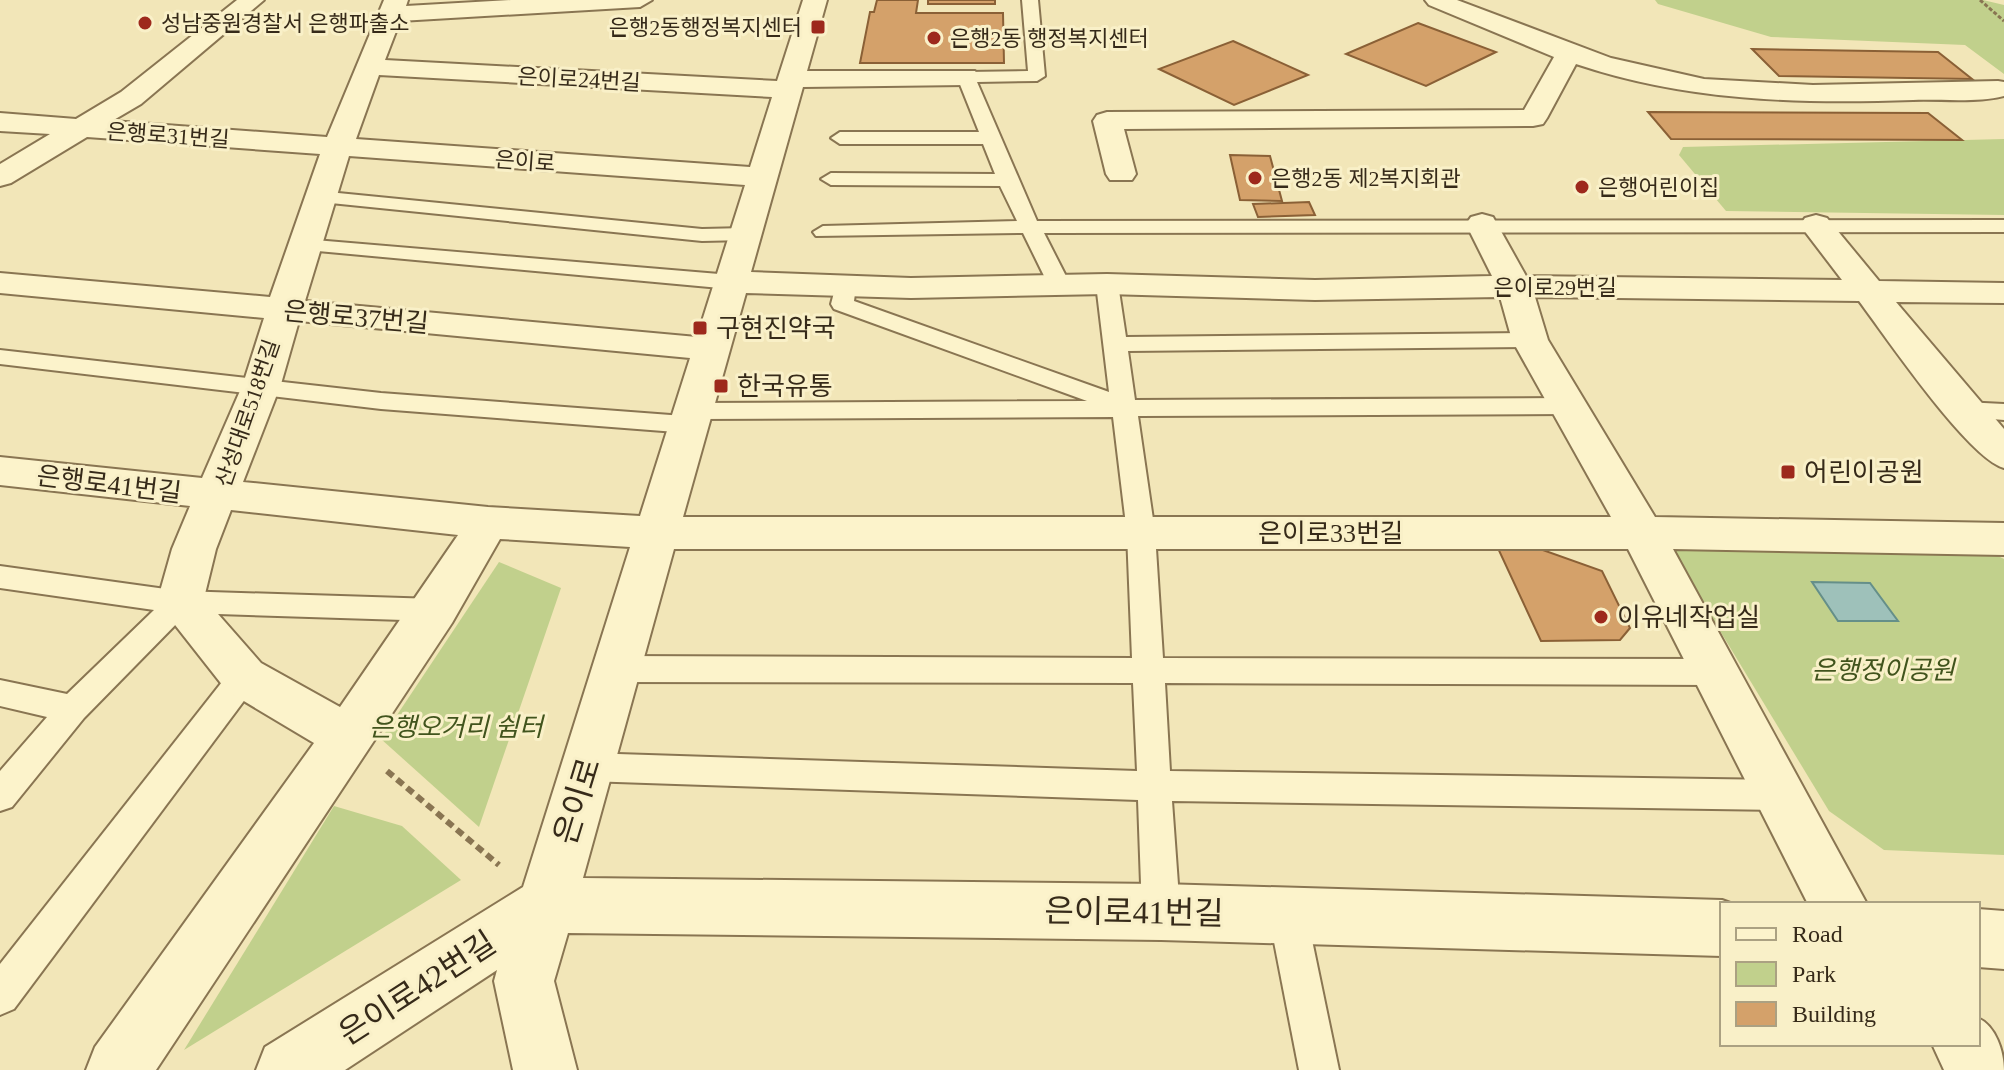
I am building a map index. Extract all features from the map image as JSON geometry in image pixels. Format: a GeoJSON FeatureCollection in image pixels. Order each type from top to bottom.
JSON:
{"type":"FeatureCollection","features":[{"type":"Feature","properties":{"kind":"street"},"geometry":{"type":"LineString","coordinates":[[3,174],[131,98],[252,0]]}},
{"type":"Feature","properties":{"kind":"street"},"geometry":{"type":"LineString","coordinates":[[394,5],[438,0]]}},
{"type":"Feature","properties":{"kind":"street"},"geometry":{"type":"LineString","coordinates":[[394,5],[640,0]]}},
{"type":"Feature","properties":{"kind":"street","name":"은이로"},"geometry":{"type":"LineString","coordinates":[[545,1070],[524,981],[815,0]]}},
{"type":"Feature","properties":{"kind":"street"},"geometry":{"type":"LineString","coordinates":[[1437,0],[1569,53],[1622,70],[1703,87],[1756,92],[1998,89]]}},
{"type":"Feature","properties":{"kind":"street","name":"산성대로518번길"},"geometry":{"type":"LineString","coordinates":[[180,602],[194,549],[262,384],[281,311],[335,148],[394,5]]}},
{"type":"Feature","properties":{"kind":"street"},"geometry":{"type":"LineString","coordinates":[[1121,174],[1107,121],[1533,118],[1569,53]]}},
{"type":"Feature","properties":{"kind":"street","name":"은이로24번길"},"geometry":{"type":"LineString","coordinates":[[369,67],[790,84],[966,77]]}},
{"type":"Feature","properties":{"kind":"street","name":"은행로31번길"},"geometry":{"type":"LineString","coordinates":[[0,122],[335,148]]}},
{"type":"Feature","properties":{"kind":"street","name":"은이로"},"geometry":{"type":"LineString","coordinates":[[335,148],[762,177]]}},
{"type":"Feature","properties":{"kind":"street"},"geometry":{"type":"LineString","coordinates":[[1482,224],[1514,286],[1530,340],[1642,533],[1837,902]]}},
{"type":"Feature","properties":{"kind":"street"},"geometry":{"type":"LineString","coordinates":[[1816,225],[1872,291],[1964,410],[2004,454]]}},
{"type":"Feature","properties":{"kind":"street","name":"은이로29번길"},"geometry":{"type":"LineString","coordinates":[[731,282],[911,288],[1107,284],[1315,290],[1514,286],[2004,293]]}},
{"type":"Feature","properties":{"kind":"street","name":"은행로37번길"},"geometry":{"type":"LineString","coordinates":[[0,283],[711,349]]}},
{"type":"Feature","properties":{"kind":"street","name":"은행로41번길"},"geometry":{"type":"LineString","coordinates":[[0,471],[218,497]]}},
{"type":"Feature","properties":{"kind":"street"},"geometry":{"type":"LineString","coordinates":[[218,497],[488,523],[657,533]]}},
{"type":"Feature","properties":{"kind":"street"},"geometry":{"type":"LineString","coordinates":[[118,1070],[435,610],[488,523]]}},
{"type":"Feature","properties":{"kind":"street","name":"은이로33번길"},"geometry":{"type":"LineString","coordinates":[[657,533],[1642,533],[2004,539]]}},
{"type":"Feature","properties":{"kind":"street"},"geometry":{"type":"LineString","coordinates":[[180,602],[244,677],[347,737]]}},
{"type":"Feature","properties":{"kind":"street","name":"은이로41번길"},"geometry":{"type":"LineString","coordinates":[[546,905],[1161,912],[1720,928]]}},
{"type":"Feature","properties":{"kind":"street","name":"은이로42번길"},"geometry":{"type":"LineString","coordinates":[[288,1070],[546,905]]}},
{"type":"Feature","properties":{"kind":"street"},"geometry":{"type":"LineString","coordinates":[[1980,938],[2004,940]]}},
{"type":"Feature","properties":{"kind":"street"},"geometry":{"type":"LineString","coordinates":[[1965,1046],[1978,1070]]}},
{"type":"Feature","properties":{"kind":"lane"},"geometry":{"type":"LineString","coordinates":[[1030,0],[1037,76],[966,77],[1007,180],[1059,284]]}},
{"type":"Feature","properties":{"kind":"lane"},"geometry":{"type":"LineString","coordinates":[[840,138],[991,138]]}},
{"type":"Feature","properties":{"kind":"lane"},"geometry":{"type":"LineString","coordinates":[[831,179],[1007,180]]}},
{"type":"Feature","properties":{"kind":"lane"},"geometry":{"type":"LineString","coordinates":[[318,197],[702,235],[746,234]]}},
{"type":"Feature","properties":{"kind":"lane"},"geometry":{"type":"LineString","coordinates":[[823,232],[1030,225],[2004,226]]}},
{"type":"Feature","properties":{"kind":"lane"},"geometry":{"type":"LineString","coordinates":[[303,245],[731,282]]}},
{"type":"Feature","properties":{"kind":"lane"},"geometry":{"type":"LineString","coordinates":[[1107,284],[1141,533],[1161,912]]}},
{"type":"Feature","properties":{"kind":"lane"},"geometry":{"type":"LineString","coordinates":[[845,286],[842,304],[1125,406]]}},
{"type":"Feature","properties":{"kind":"lane"},"geometry":{"type":"LineString","coordinates":[[1115,344],[1530,340]]}},
{"type":"Feature","properties":{"kind":"lane"},"geometry":{"type":"LineString","coordinates":[[0,357],[262,384],[381,401],[691,418],[1125,406],[1567,406]]}},
{"type":"Feature","properties":{"kind":"lane"},"geometry":{"type":"LineString","coordinates":[[1964,410],[2004,412]]}},
{"type":"Feature","properties":{"kind":"lane"},"geometry":{"type":"LineString","coordinates":[[0,577],[180,602],[435,610]]}},
{"type":"Feature","properties":{"kind":"lane"},"geometry":{"type":"LineString","coordinates":[[0,796],[73,709],[180,602]]}},
{"type":"Feature","properties":{"kind":"lane"},"geometry":{"type":"LineString","coordinates":[[616,669],[1714,672]]}},
{"type":"Feature","properties":{"kind":"lane"},"geometry":{"type":"LineString","coordinates":[[0,995],[244,677]]}},
{"type":"Feature","properties":{"kind":"lane"},"geometry":{"type":"LineString","coordinates":[[0,693],[73,709]]}},
{"type":"Feature","properties":{"kind":"lane"},"geometry":{"type":"LineString","coordinates":[[587,767],[1154,786],[1781,795]]}},
{"type":"Feature","properties":{"kind":"lane"},"geometry":{"type":"LineString","coordinates":[[1288,916],[1319,1070]]}},
{"type":"Feature","properties":{"kind":"path"},"geometry":{"type":"LineString","coordinates":[[1980,0],[2004,21]]}},
{"type":"Feature","properties":{"kind":"path"},"geometry":{"type":"LineString","coordinates":[[347,737],[546,905]]}},
{"type":"Feature","properties":{"kind":"green space"},"geometry":{"type":"Polygon","coordinates":[[[1655,0],[1983,0],[2004,5],[2004,74],[1965,45],[1771,37],[1658,4],[1655,0]]]}},
{"type":"Feature","properties":{"kind":"green space"},"geometry":{"type":"Polygon","coordinates":[[[2004,139],[2004,215],[1726,211],[1679,155],[1683,147],[2004,139]]]}},
{"type":"Feature","properties":{"kind":"green space","name":"은행정이공원"},"geometry":{"type":"Polygon","coordinates":[[[1665,540],[1990,552],[2004,559],[2004,855],[1884,850],[1829,811],[1665,540]]]}},
{"type":"Feature","properties":{"kind":"green space","name":"은행오거리 쉼터"},"geometry":{"type":"Polygon","coordinates":[[[499,562],[561,588],[479,827],[381,739],[499,562]]]}},
{"type":"Feature","properties":{"kind":"green space"},"geometry":{"type":"Polygon","coordinates":[[[334,806],[402,826],[461,880],[184,1050],[334,806]]]}},
{"type":"Feature","properties":{"kind":"water"},"geometry":{"type":"Polygon","coordinates":[[[1812,582],[1870,583],[1898,621],[1838,621],[1812,582]]]}},
{"type":"Feature","properties":{"kind":"building","name":"은행2동 행정복지센터"},"geometry":{"type":"Polygon","coordinates":[[[877,0],[918,0],[916,13],[1003,13],[1004,63],[860,63],[870,12],[874,12],[877,0]]]}},
{"type":"Feature","properties":{"kind":"building"},"geometry":{"type":"Polygon","coordinates":[[[928,0],[995,0],[995,4],[928,4],[928,0]]]}},
{"type":"Feature","properties":{"kind":"building"},"geometry":{"type":"Polygon","coordinates":[[[1418,23],[1496,52],[1426,86],[1346,54],[1418,23]]]}},
{"type":"Feature","properties":{"kind":"building"},"geometry":{"type":"Polygon","coordinates":[[[1233,41],[1308,75],[1234,105],[1159,69],[1233,41]]]}},
{"type":"Feature","properties":{"kind":"building"},"geometry":{"type":"Polygon","coordinates":[[[1752,49],[1938,52],[1972,79],[1779,76],[1752,49]]]}},
{"type":"Feature","properties":{"kind":"building"},"geometry":{"type":"Polygon","coordinates":[[[1648,112],[1928,113],[1962,140],[1671,139],[1648,112]]]}},
{"type":"Feature","properties":{"kind":"building","name":"은행2동 제2복지회관"},"geometry":{"type":"Polygon","coordinates":[[[1230,155],[1270,156],[1282,201],[1240,200],[1230,155]]]}},
{"type":"Feature","properties":{"kind":"building"},"geometry":{"type":"Polygon","coordinates":[[[1309,202],[1315,215],[1258,217],[1253,204],[1309,202]]]}},
{"type":"Feature","properties":{"kind":"building"},"geometry":{"type":"Polygon","coordinates":[[[1496,544],[1526,544],[1602,571],[1630,628],[1620,640],[1541,641],[1496,544]]]}},
{"type":"Feature","properties":{"kind":"place","name":"성남중원경찰서 은행파출소"},"geometry":{"type":"Point","coordinates":[145,23]}},
{"type":"Feature","properties":{"kind":"place","name":"은행2동행정복지센터"},"geometry":{"type":"Point","coordinates":[818,27]}},
{"type":"Feature","properties":{"kind":"place","name":"은행2동 행정복지센터"},"geometry":{"type":"Point","coordinates":[934,38]}},
{"type":"Feature","properties":{"kind":"place","name":"은행2동 제2복지회관"},"geometry":{"type":"Point","coordinates":[1255,178]}},
{"type":"Feature","properties":{"kind":"place","name":"은행어린이집"},"geometry":{"type":"Point","coordinates":[1582,187]}},
{"type":"Feature","properties":{"kind":"place","name":"구현진약국"},"geometry":{"type":"Point","coordinates":[700,328]}},
{"type":"Feature","properties":{"kind":"place","name":"한국유통"},"geometry":{"type":"Point","coordinates":[721,386]}},
{"type":"Feature","properties":{"kind":"place","name":"어린이공원"},"geometry":{"type":"Point","coordinates":[1788,472]}},
{"type":"Feature","properties":{"kind":"place","name":"이유네작업실"},"geometry":{"type":"Point","coordinates":[1601,617]}}]}
